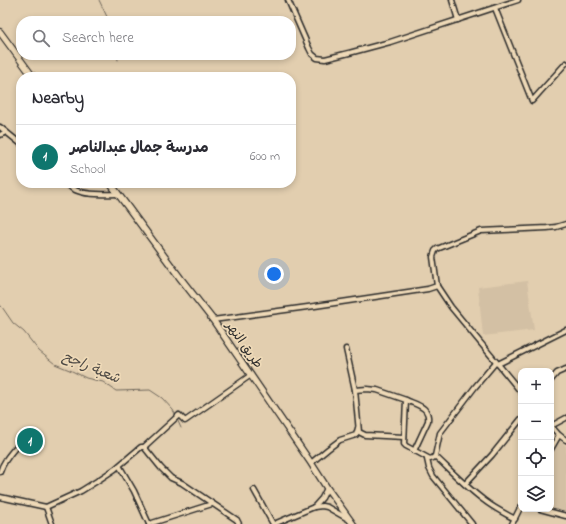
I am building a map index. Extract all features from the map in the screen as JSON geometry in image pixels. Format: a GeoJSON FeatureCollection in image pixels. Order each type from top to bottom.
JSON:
{"type":"FeatureCollection","features":[{"type":"Feature","properties":{"kind":"main road"},"geometry":{"type":"LineString","coordinates":[[0,32],[16,54]]}},
{"type":"Feature","properties":{"kind":"main road"},"geometry":{"type":"LineString","coordinates":[[21,60],[29,72]]}},
{"type":"Feature","properties":{"kind":"main road","name":"طريق النهر"},"geometry":{"type":"LineString","coordinates":[[114,188],[213,320],[327,488],[352,522]]}},
{"type":"Feature","properties":{"kind":"street"},"geometry":{"type":"LineString","coordinates":[[288,0],[295,16]]}},
{"type":"Feature","properties":{"kind":"street"},"geometry":{"type":"LineString","coordinates":[[452,0],[458,20]]}},
{"type":"Feature","properties":{"kind":"street"},"geometry":{"type":"LineString","coordinates":[[296,18],[314,56],[325,59],[458,20],[518,0]]}},
{"type":"Feature","properties":{"kind":"street"},"geometry":{"type":"LineString","coordinates":[[495,8],[532,101],[566,63]]}},
{"type":"Feature","properties":{"kind":"street"},"geometry":{"type":"LineString","coordinates":[[0,127],[16,140]]}},
{"type":"Feature","properties":{"kind":"street"},"geometry":{"type":"LineString","coordinates":[[0,135],[6,132]]}},
{"type":"Feature","properties":{"kind":"street"},"geometry":{"type":"LineString","coordinates":[[71,188],[81,192],[93,194],[118,194]]}},
{"type":"Feature","properties":{"kind":"street"},"geometry":{"type":"LineString","coordinates":[[518,388],[451,307],[437,286],[433,257],[437,249],[481,231],[547,228],[566,224]]}},
{"type":"Feature","properties":{"kind":"street"},"geometry":{"type":"LineString","coordinates":[[213,320],[428,289],[437,286]]}},
{"type":"Feature","properties":{"kind":"street"},"geometry":{"type":"LineString","coordinates":[[406,400],[404,444],[427,459],[432,459],[435,456],[440,433],[474,387],[497,363],[566,330]]}},
{"type":"Feature","properties":{"kind":"street"},"geometry":{"type":"LineString","coordinates":[[311,463],[340,440],[356,435],[358,427],[355,390],[346,349]]}},
{"type":"Feature","properties":{"kind":"street"},"geometry":{"type":"LineString","coordinates":[[554,376],[557,373],[566,369]]}},
{"type":"Feature","properties":{"kind":"street"},"geometry":{"type":"LineString","coordinates":[[0,497],[46,506],[81,491],[97,482],[141,447],[144,447],[179,415],[185,421],[251,375]]}},
{"type":"Feature","properties":{"kind":"street"},"geometry":{"type":"LineString","coordinates":[[355,390],[377,390],[406,400],[424,408],[427,411],[428,421],[414,451]]}},
{"type":"Feature","properties":{"kind":"street"},"geometry":{"type":"LineString","coordinates":[[554,424],[566,418]]}},
{"type":"Feature","properties":{"kind":"street"},"geometry":{"type":"LineString","coordinates":[[465,484],[492,455],[518,423]]}},
{"type":"Feature","properties":{"kind":"street"},"geometry":{"type":"LineString","coordinates":[[358,427],[362,434],[404,437]]}},
{"type":"Feature","properties":{"kind":"street"},"geometry":{"type":"LineString","coordinates":[[554,429],[566,440]]}},
{"type":"Feature","properties":{"kind":"street"},"geometry":{"type":"LineString","coordinates":[[554,444],[559,435]]}},
{"type":"Feature","properties":{"kind":"street"},"geometry":{"type":"LineString","coordinates":[[144,447],[171,478],[182,483],[236,520],[239,524]]}},
{"type":"Feature","properties":{"kind":"street"},"geometry":{"type":"LineString","coordinates":[[0,472],[7,458],[15,448]]}},
{"type":"Feature","properties":{"kind":"street"},"geometry":{"type":"LineString","coordinates":[[435,456],[483,500],[500,511],[515,518]]}},
{"type":"Feature","properties":{"kind":"street"},"geometry":{"type":"LineString","coordinates":[[427,459],[433,476],[472,524]]}},
{"type":"Feature","properties":{"kind":"street"},"geometry":{"type":"LineString","coordinates":[[120,467],[134,491],[149,524],[212,504]]}},
{"type":"Feature","properties":{"kind":"street"},"geometry":{"type":"LineString","coordinates":[[314,507],[322,498],[327,488]]}},
{"type":"Feature","properties":{"kind":"street"},"geometry":{"type":"LineString","coordinates":[[254,490],[273,524],[314,507],[322,506],[327,507],[352,522]]}},
{"type":"Feature","properties":{"kind":"street"},"geometry":{"type":"LineString","coordinates":[[46,506],[52,524]]}},
{"type":"Feature","properties":{"kind":"street"},"geometry":{"type":"LineString","coordinates":[[512,524],[518,512]]}},
{"type":"Feature","properties":{"kind":"street"},"geometry":{"type":"LineString","coordinates":[[551,512],[566,516]]}},
{"type":"Feature","properties":{"kind":"shaded area"},"geometry":{"type":"Polygon","coordinates":[[[527,281],[534,330],[483,336],[478,287],[527,281]]]}},
{"type":"Feature","properties":{"kind":"shaded area"},"geometry":{"type":"Polygon","coordinates":[[[36,430],[42,442],[24,452],[17,441],[36,430]]]}},
{"type":"Feature","properties":{"kind":"shaded area"},"geometry":{"type":"Polygon","coordinates":[[[559,440],[566,446],[566,513],[554,510],[554,449],[559,440]]]}},
{"type":"Feature","properties":{"kind":"waterway"},"geometry":{"type":"LineString","coordinates":[[99,0],[107,16]]}},
{"type":"Feature","properties":{"kind":"waterway","name":"شعبة راجح"},"geometry":{"type":"LineString","coordinates":[[0,305],[13,323],[24,332],[39,351],[55,364],[86,378],[103,382],[116,391],[150,390],[162,398],[173,410],[176,416]]}},
{"type":"Feature","properties":{"kind":"waterway","name":"شعبة راجح"},"geometry":{"type":"LineString","coordinates":[[177,419],[181,428]]}},
{"type":"Feature","properties":{"kind":"place","name":"مدرسة جمال عبدالناصر"},"geometry":{"type":"Point","coordinates":[30,441]}}]}
